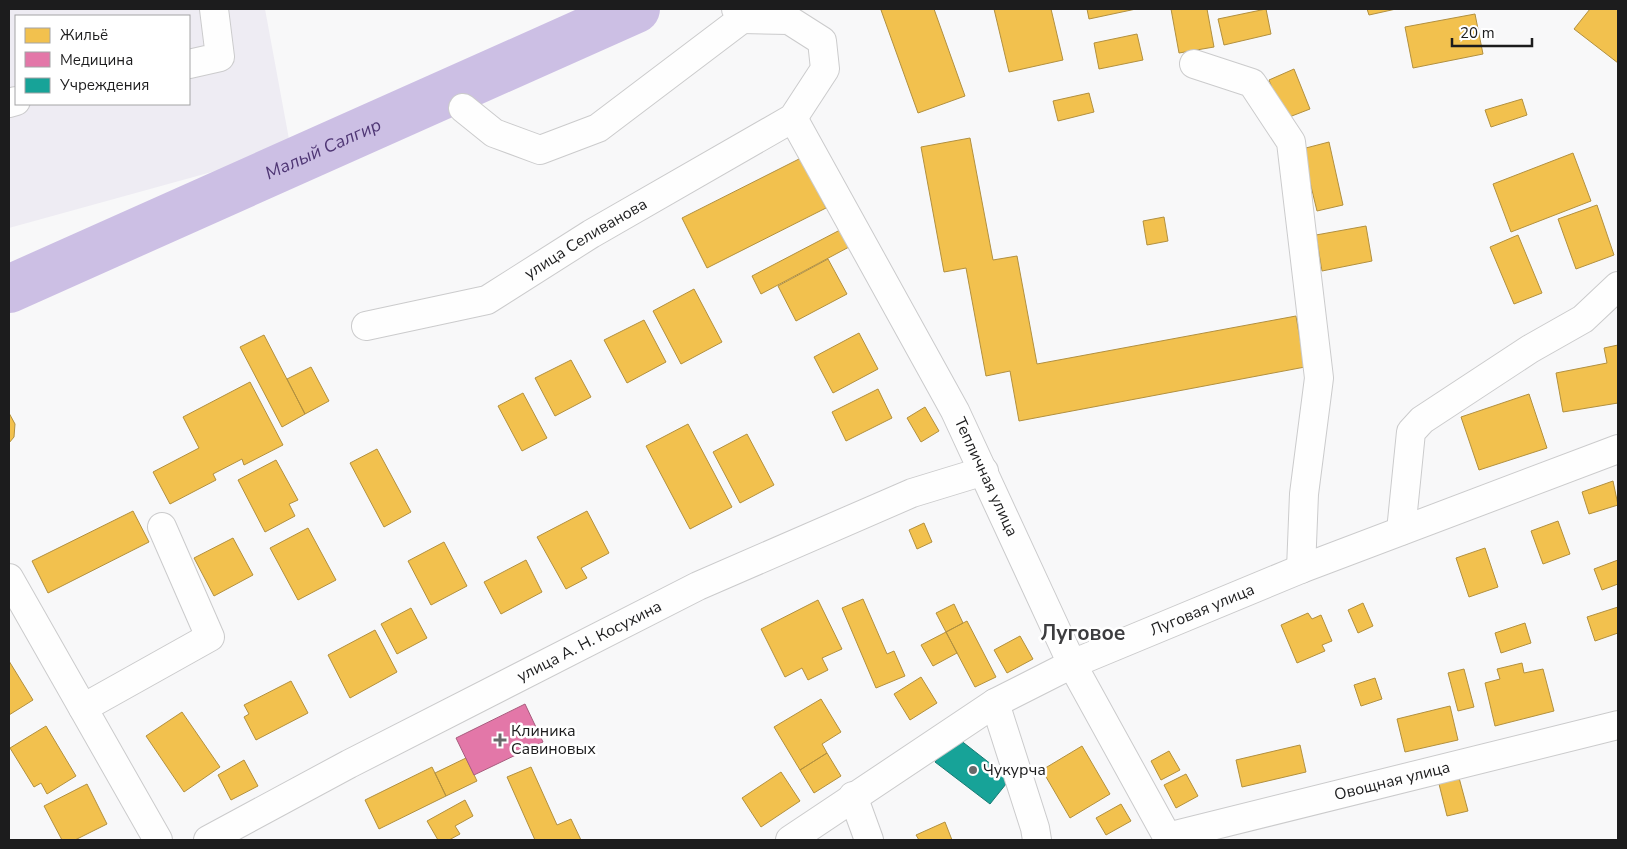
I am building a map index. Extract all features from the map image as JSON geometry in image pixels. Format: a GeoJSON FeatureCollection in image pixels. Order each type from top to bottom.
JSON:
{"type":"FeatureCollection","features":[{"type":"Feature","properties":{"kind":"street"},"geometry":{"type":"LineString","coordinates":[[190,64],[220,57],[214,9]]}},
{"type":"Feature","properties":{"kind":"street"},"geometry":{"type":"LineString","coordinates":[[463,108],[494,133],[540,150],[598,128],[739,14],[789,20],[822,41],[825,69],[793,118]]}},
{"type":"Feature","properties":{"kind":"street"},"geometry":{"type":"LineString","coordinates":[[1194,64],[1252,83],[1291,142],[1319,378],[1304,494],[1300,569]]}},
{"type":"Feature","properties":{"kind":"street","name":"улица Селиванова"},"geometry":{"type":"LineString","coordinates":[[366,326],[487,300],[590,234],[793,118]]}},
{"type":"Feature","properties":{"kind":"street","name":"Тепличная улица"},"geometry":{"type":"LineString","coordinates":[[793,118],[955,411],[1072,664],[1168,839]]}},
{"type":"Feature","properties":{"kind":"street"},"geometry":{"type":"LineString","coordinates":[[1400,531],[1411,432],[1422,420],[1530,349],[1582,319],[1618,286]]}},
{"type":"Feature","properties":{"kind":"street","name":"Луговая улица"},"geometry":{"type":"LineString","coordinates":[[790,840],[853,796],[995,703],[1072,664],[1300,569],[1618,449]]}},
{"type":"Feature","properties":{"kind":"street","name":"улица А. Н. Косухина"},"geometry":{"type":"LineString","coordinates":[[208,840],[349,764],[698,586],[912,493],[984,471]]}},
{"type":"Feature","properties":{"kind":"street"},"geometry":{"type":"LineString","coordinates":[[83,708],[210,636],[162,527]]}},
{"type":"Feature","properties":{"kind":"street"},"geometry":{"type":"LineString","coordinates":[[9,578],[158,840]]}},
{"type":"Feature","properties":{"kind":"street"},"geometry":{"type":"LineString","coordinates":[[995,703],[1035,828],[1037,840]]}},
{"type":"Feature","properties":{"kind":"street","name":"Овощная улица"},"geometry":{"type":"LineString","coordinates":[[1168,839],[1618,725]]}},
{"type":"Feature","properties":{"kind":"street"},"geometry":{"type":"LineString","coordinates":[[853,796],[869,840]]}},
{"type":"Feature","properties":{"kind":"shaded area"},"geometry":{"type":"Polygon","coordinates":[[[9,9],[265,9],[291,150],[9,228],[9,9]]]}},
{"type":"Feature","properties":{"kind":"building: Жильё"},"geometry":{"type":"Polygon","coordinates":[[[934,9],[965,96],[918,113],[881,10],[934,9]]]}},
{"type":"Feature","properties":{"kind":"building: Жильё"},"geometry":{"type":"Polygon","coordinates":[[[994,9],[1051,9],[1063,60],[1009,72],[994,9]]]}},
{"type":"Feature","properties":{"kind":"building: Жильё"},"geometry":{"type":"Polygon","coordinates":[[[1087,9],[1136,9],[1089,19],[1087,9]]]}},
{"type":"Feature","properties":{"kind":"building: Жильё"},"geometry":{"type":"Polygon","coordinates":[[[1171,9],[1207,9],[1214,47],[1179,53],[1171,9]]]}},
{"type":"Feature","properties":{"kind":"building: Жильё"},"geometry":{"type":"Polygon","coordinates":[[[1266,9],[1271,34],[1224,45],[1218,19],[1266,9]]]}},
{"type":"Feature","properties":{"kind":"building: Жильё"},"geometry":{"type":"Polygon","coordinates":[[[1367,9],[1396,9],[1369,15],[1367,9]]]}},
{"type":"Feature","properties":{"kind":"building: Жильё"},"geometry":{"type":"Polygon","coordinates":[[[1590,9],[1618,9],[1618,63],[1574,29],[1590,9]]]}},
{"type":"Feature","properties":{"kind":"building: Жильё"},"geometry":{"type":"Polygon","coordinates":[[[1475,14],[1483,54],[1413,68],[1405,27],[1475,14]]]}},
{"type":"Feature","properties":{"kind":"building: Жильё"},"geometry":{"type":"Polygon","coordinates":[[[1137,34],[1143,60],[1099,69],[1094,43],[1137,34]]]}},
{"type":"Feature","properties":{"kind":"building: Жильё"},"geometry":{"type":"Polygon","coordinates":[[[1294,69],[1310,109],[1284,119],[1269,80],[1294,69]]]}},
{"type":"Feature","properties":{"kind":"building: Жильё"},"geometry":{"type":"Polygon","coordinates":[[[1089,93],[1094,112],[1058,121],[1053,101],[1089,93]]]}},
{"type":"Feature","properties":{"kind":"building: Жильё"},"geometry":{"type":"Polygon","coordinates":[[[1522,99],[1527,115],[1491,127],[1485,110],[1522,99]]]}},
{"type":"Feature","properties":{"kind":"building: Жильё"},"geometry":{"type":"Polygon","coordinates":[[[970,138],[993,260],[1017,256],[1037,364],[1296,316],[1305,367],[1019,421],[1010,371],[986,376],[966,268],[944,272],[921,147],[970,138]]]}},
{"type":"Feature","properties":{"kind":"building: Жильё"},"geometry":{"type":"Polygon","coordinates":[[[1329,142],[1343,205],[1317,211],[1302,149],[1329,142]]]}},
{"type":"Feature","properties":{"kind":"building: Жильё"},"geometry":{"type":"Polygon","coordinates":[[[1573,153],[1591,201],[1511,232],[1493,184],[1573,153]]]}},
{"type":"Feature","properties":{"kind":"building: Жильё"},"geometry":{"type":"Polygon","coordinates":[[[801,158],[826,208],[707,268],[682,218],[801,158]]]}},
{"type":"Feature","properties":{"kind":"building: Жильё"},"geometry":{"type":"Polygon","coordinates":[[[1597,205],[1614,255],[1576,269],[1558,219],[1597,205]]]}},
{"type":"Feature","properties":{"kind":"building: Жильё"},"geometry":{"type":"Polygon","coordinates":[[[1164,217],[1168,241],[1147,245],[1143,221],[1164,217]]]}},
{"type":"Feature","properties":{"kind":"building: Жильё"},"geometry":{"type":"Polygon","coordinates":[[[1366,226],[1372,261],[1322,271],[1316,235],[1366,226]]]}},
{"type":"Feature","properties":{"kind":"building: Жильё"},"geometry":{"type":"Polygon","coordinates":[[[840,230],[849,247],[761,294],[752,276],[840,230]]]}},
{"type":"Feature","properties":{"kind":"building: Жильё"},"geometry":{"type":"Polygon","coordinates":[[[1518,235],[1542,293],[1514,304],[1490,247],[1518,235]]]}},
{"type":"Feature","properties":{"kind":"building: Жильё"},"geometry":{"type":"Polygon","coordinates":[[[828,259],[847,294],[796,321],[778,286],[828,259]]]}},
{"type":"Feature","properties":{"kind":"building: Жильё"},"geometry":{"type":"Polygon","coordinates":[[[694,289],[722,342],[681,364],[653,311],[694,289]]]}},
{"type":"Feature","properties":{"kind":"building: Жильё"},"geometry":{"type":"Polygon","coordinates":[[[644,320],[666,362],[627,383],[604,340],[644,320]]]}},
{"type":"Feature","properties":{"kind":"building: Жильё"},"geometry":{"type":"Polygon","coordinates":[[[859,333],[878,369],[833,393],[814,357],[859,333]]]}},
{"type":"Feature","properties":{"kind":"building: Жильё"},"geometry":{"type":"Polygon","coordinates":[[[264,335],[305,414],[282,427],[240,347],[264,335]]]}},
{"type":"Feature","properties":{"kind":"building: Жильё"},"geometry":{"type":"Polygon","coordinates":[[[1618,345],[1618,403],[1563,412],[1556,373],[1607,363],[1604,348],[1618,345]]]}},
{"type":"Feature","properties":{"kind":"building: Жильё"},"geometry":{"type":"Polygon","coordinates":[[[571,360],[591,397],[555,416],[535,378],[571,360]]]}},
{"type":"Feature","properties":{"kind":"building: Жильё"},"geometry":{"type":"Polygon","coordinates":[[[311,367],[329,401],[305,414],[287,379],[311,367]]]}},
{"type":"Feature","properties":{"kind":"building: Жильё"},"geometry":{"type":"Polygon","coordinates":[[[250,382],[283,445],[244,465],[242,459],[213,474],[216,480],[170,504],[153,472],[199,448],[183,417],[250,382]]]}},
{"type":"Feature","properties":{"kind":"building: Жильё"},"geometry":{"type":"Polygon","coordinates":[[[878,389],[892,418],[846,441],[832,412],[878,389]]]}},
{"type":"Feature","properties":{"kind":"building: Жильё"},"geometry":{"type":"Polygon","coordinates":[[[523,393],[547,438],[522,451],[498,406],[523,393]]]}},
{"type":"Feature","properties":{"kind":"building: Жильё"},"geometry":{"type":"Polygon","coordinates":[[[1529,394],[1547,448],[1479,470],[1461,417],[1529,394]]]}},
{"type":"Feature","properties":{"kind":"building: Жильё"},"geometry":{"type":"Polygon","coordinates":[[[925,407],[939,431],[921,442],[907,418],[925,407]]]}},
{"type":"Feature","properties":{"kind":"building: Жильё"},"geometry":{"type":"Polygon","coordinates":[[[9,413],[15,424],[14,437],[9,443],[9,413]]]}},
{"type":"Feature","properties":{"kind":"building: Жильё"},"geometry":{"type":"Polygon","coordinates":[[[688,424],[732,507],[690,529],[646,446],[688,424]]]}},
{"type":"Feature","properties":{"kind":"building: Жильё"},"geometry":{"type":"Polygon","coordinates":[[[747,434],[774,485],[740,503],[713,452],[747,434]]]}},
{"type":"Feature","properties":{"kind":"building: Жильё"},"geometry":{"type":"Polygon","coordinates":[[[377,449],[411,512],[384,527],[350,463],[377,449]]]}},
{"type":"Feature","properties":{"kind":"building: Жильё"},"geometry":{"type":"Polygon","coordinates":[[[276,460],[298,500],[289,504],[295,516],[265,532],[238,480],[276,460]]]}},
{"type":"Feature","properties":{"kind":"building: Жильё"},"geometry":{"type":"Polygon","coordinates":[[[1613,481],[1618,505],[1589,514],[1582,492],[1613,481]]]}},
{"type":"Feature","properties":{"kind":"building: Жильё"},"geometry":{"type":"Polygon","coordinates":[[[133,511],[149,542],[48,593],[32,561],[133,511]]]}},
{"type":"Feature","properties":{"kind":"building: Жильё"},"geometry":{"type":"Polygon","coordinates":[[[587,511],[609,553],[581,568],[587,578],[566,589],[537,537],[587,511]]]}},
{"type":"Feature","properties":{"kind":"building: Жильё"},"geometry":{"type":"Polygon","coordinates":[[[1558,521],[1570,554],[1543,564],[1531,531],[1558,521]]]}},
{"type":"Feature","properties":{"kind":"building: Жильё"},"geometry":{"type":"Polygon","coordinates":[[[924,523],[932,542],[917,549],[909,530],[924,523]]]}},
{"type":"Feature","properties":{"kind":"building: Жильё"},"geometry":{"type":"Polygon","coordinates":[[[308,528],[336,580],[298,600],[270,548],[308,528]]]}},
{"type":"Feature","properties":{"kind":"building: Жильё"},"geometry":{"type":"Polygon","coordinates":[[[233,538],[253,575],[214,596],[194,558],[233,538]]]}},
{"type":"Feature","properties":{"kind":"building: Жильё"},"geometry":{"type":"Polygon","coordinates":[[[444,542],[467,586],[431,605],[408,561],[444,542]]]}},
{"type":"Feature","properties":{"kind":"building: Жильё"},"geometry":{"type":"Polygon","coordinates":[[[1485,548],[1498,587],[1469,597],[1456,558],[1485,548]]]}},
{"type":"Feature","properties":{"kind":"building: Жильё"},"geometry":{"type":"Polygon","coordinates":[[[526,560],[542,592],[501,614],[484,582],[526,560]]]}},
{"type":"Feature","properties":{"kind":"building: Жильё"},"geometry":{"type":"Polygon","coordinates":[[[1618,560],[1618,584],[1602,590],[1594,569],[1618,560]]]}},
{"type":"Feature","properties":{"kind":"building: Жильё"},"geometry":{"type":"Polygon","coordinates":[[[863,599],[887,654],[894,651],[905,676],[876,688],[842,608],[863,599]]]}},
{"type":"Feature","properties":{"kind":"building: Жильё"},"geometry":{"type":"Polygon","coordinates":[[[818,600],[842,649],[822,658],[828,670],[808,680],[802,668],[785,677],[761,629],[818,600]]]}},
{"type":"Feature","properties":{"kind":"building: Жильё"},"geometry":{"type":"Polygon","coordinates":[[[1363,603],[1373,626],[1358,633],[1348,610],[1363,603]]]}},
{"type":"Feature","properties":{"kind":"building: Жильё"},"geometry":{"type":"Polygon","coordinates":[[[954,604],[963,623],[946,632],[936,613],[954,604]]]}},
{"type":"Feature","properties":{"kind":"building: Жильё"},"geometry":{"type":"Polygon","coordinates":[[[1618,607],[1618,633],[1595,641],[1587,617],[1618,607]]]}},
{"type":"Feature","properties":{"kind":"building: Жильё"},"geometry":{"type":"Polygon","coordinates":[[[411,608],[427,638],[397,654],[381,624],[411,608]]]}},
{"type":"Feature","properties":{"kind":"building: Жильё"},"geometry":{"type":"Polygon","coordinates":[[[1308,613],[1312,619],[1321,615],[1332,641],[1322,645],[1325,651],[1297,663],[1281,625],[1308,613]]]}},
{"type":"Feature","properties":{"kind":"building: Жильё"},"geometry":{"type":"Polygon","coordinates":[[[967,621],[996,677],[975,687],[946,632],[967,621]]]}},
{"type":"Feature","properties":{"kind":"building: Жильё"},"geometry":{"type":"Polygon","coordinates":[[[1525,623],[1531,643],[1501,653],[1495,633],[1525,623]]]}},
{"type":"Feature","properties":{"kind":"building: Жильё"},"geometry":{"type":"Polygon","coordinates":[[[375,630],[397,672],[350,698],[328,655],[375,630]]]}},
{"type":"Feature","properties":{"kind":"building: Жильё"},"geometry":{"type":"Polygon","coordinates":[[[946,632],[957,653],[933,666],[921,645],[946,632]]]}},
{"type":"Feature","properties":{"kind":"building: Жильё"},"geometry":{"type":"Polygon","coordinates":[[[1020,636],[1033,659],[1007,673],[994,650],[1020,636]]]}},
{"type":"Feature","properties":{"kind":"building: Жильё"},"geometry":{"type":"Polygon","coordinates":[[[9,661],[33,700],[9,715],[9,661]]]}},
{"type":"Feature","properties":{"kind":"building: Жильё"},"geometry":{"type":"Polygon","coordinates":[[[1522,663],[1524,673],[1543,669],[1554,711],[1495,726],[1485,683],[1500,679],[1497,669],[1522,663]]]}},
{"type":"Feature","properties":{"kind":"building: Жильё"},"geometry":{"type":"Polygon","coordinates":[[[1464,669],[1474,707],[1458,711],[1448,673],[1464,669]]]}},
{"type":"Feature","properties":{"kind":"building: Жильё"},"geometry":{"type":"Polygon","coordinates":[[[921,677],[937,703],[910,720],[894,694],[921,677]]]}},
{"type":"Feature","properties":{"kind":"building: Жильё"},"geometry":{"type":"Polygon","coordinates":[[[1375,678],[1382,699],[1361,706],[1354,685],[1375,678]]]}},
{"type":"Feature","properties":{"kind":"building: Жильё"},"geometry":{"type":"Polygon","coordinates":[[[291,681],[308,713],[256,740],[244,717],[249,714],[244,705],[291,681]]]}},
{"type":"Feature","properties":{"kind":"building: Жильё"},"geometry":{"type":"Polygon","coordinates":[[[821,699],[841,732],[822,744],[827,753],[800,770],[774,727],[821,699]]]}},
{"type":"Feature","properties":{"kind":"building: Жильё"},"geometry":{"type":"Polygon","coordinates":[[[1450,706],[1458,740],[1405,752],[1397,719],[1450,706]]]}},
{"type":"Feature","properties":{"kind":"building: Жильё"},"geometry":{"type":"Polygon","coordinates":[[[182,712],[220,767],[184,792],[146,736],[182,712]]]}},
{"type":"Feature","properties":{"kind":"building: Жильё"},"geometry":{"type":"Polygon","coordinates":[[[46,726],[76,776],[47,794],[41,783],[34,787],[10,748],[46,726]]]}},
{"type":"Feature","properties":{"kind":"building: Жильё"},"geometry":{"type":"Polygon","coordinates":[[[1300,745],[1306,772],[1242,787],[1236,760],[1300,745]]]}},
{"type":"Feature","properties":{"kind":"building: Жильё"},"geometry":{"type":"Polygon","coordinates":[[[1082,746],[1110,794],[1070,818],[1042,770],[1082,746]]]}},
{"type":"Feature","properties":{"kind":"building: Жильё"},"geometry":{"type":"Polygon","coordinates":[[[1169,751],[1180,770],[1161,780],[1151,761],[1169,751]]]}},
{"type":"Feature","properties":{"kind":"building: Жильё"},"geometry":{"type":"Polygon","coordinates":[[[827,753],[841,776],[814,793],[800,770],[827,753]]]}},
{"type":"Feature","properties":{"kind":"building: Жильё"},"geometry":{"type":"Polygon","coordinates":[[[466,758],[477,781],[446,796],[435,773],[466,758]]]}},
{"type":"Feature","properties":{"kind":"building: Жильё"},"geometry":{"type":"Polygon","coordinates":[[[244,760],[258,786],[231,800],[218,775],[244,760]]]}},
{"type":"Feature","properties":{"kind":"building: Жильё"},"geometry":{"type":"Polygon","coordinates":[[[432,767],[446,796],[379,829],[365,800],[432,767]]]}},
{"type":"Feature","properties":{"kind":"building: Жильё"},"geometry":{"type":"Polygon","coordinates":[[[531,767],[557,825],[571,819],[581,840],[535,840],[507,777],[531,767]]]}},
{"type":"Feature","properties":{"kind":"building: Жильё"},"geometry":{"type":"Polygon","coordinates":[[[781,772],[800,801],[761,827],[742,798],[781,772]]]}},
{"type":"Feature","properties":{"kind":"building: Жильё"},"geometry":{"type":"Polygon","coordinates":[[[1186,774],[1198,796],[1176,808],[1164,785],[1186,774]]]}},
{"type":"Feature","properties":{"kind":"building: Жильё"},"geometry":{"type":"Polygon","coordinates":[[[1458,774],[1468,811],[1447,816],[1438,780],[1458,774]]]}},
{"type":"Feature","properties":{"kind":"building: Жильё"},"geometry":{"type":"Polygon","coordinates":[[[87,784],[107,824],[75,840],[62,840],[44,806],[87,784]]]}},
{"type":"Feature","properties":{"kind":"building: Жильё"},"geometry":{"type":"Polygon","coordinates":[[[465,800],[473,816],[455,826],[460,834],[449,840],[438,840],[427,821],[465,800]]]}},
{"type":"Feature","properties":{"kind":"building: Жильё"},"geometry":{"type":"Polygon","coordinates":[[[1121,804],[1131,821],[1106,835],[1096,818],[1121,804]]]}},
{"type":"Feature","properties":{"kind":"building: Жильё"},"geometry":{"type":"Polygon","coordinates":[[[945,822],[952,840],[919,840],[916,835],[945,822]]]}},
{"type":"Feature","properties":{"kind":"building: Медицина","name":"Клиника Савиновых"},"geometry":{"type":"Polygon","coordinates":[[[525,704],[543,742],[474,775],[456,738],[525,704]]]}},
{"type":"Feature","properties":{"kind":"building: Учреждения","name":"Чукурча"},"geometry":{"type":"Polygon","coordinates":[[[955,736],[1010,779],[990,804],[935,762],[955,736]]]}},
{"type":"Feature","properties":{"kind":"waterway","name":"Малый Салгир"},"geometry":{"type":"LineString","coordinates":[[9,289],[636,9]]}},
{"type":"Feature","properties":{"kind":"place","name":"Клиника Савиновых"},"geometry":{"type":"Point","coordinates":[500,740]}},
{"type":"Feature","properties":{"kind":"place","name":"Чукурча"},"geometry":{"type":"Point","coordinates":[973,770]}},
{"type":"Feature","properties":{"kind":"district","name":"Луговое"},"geometry":{"type":"Point","coordinates":[1083,633]}}]}
